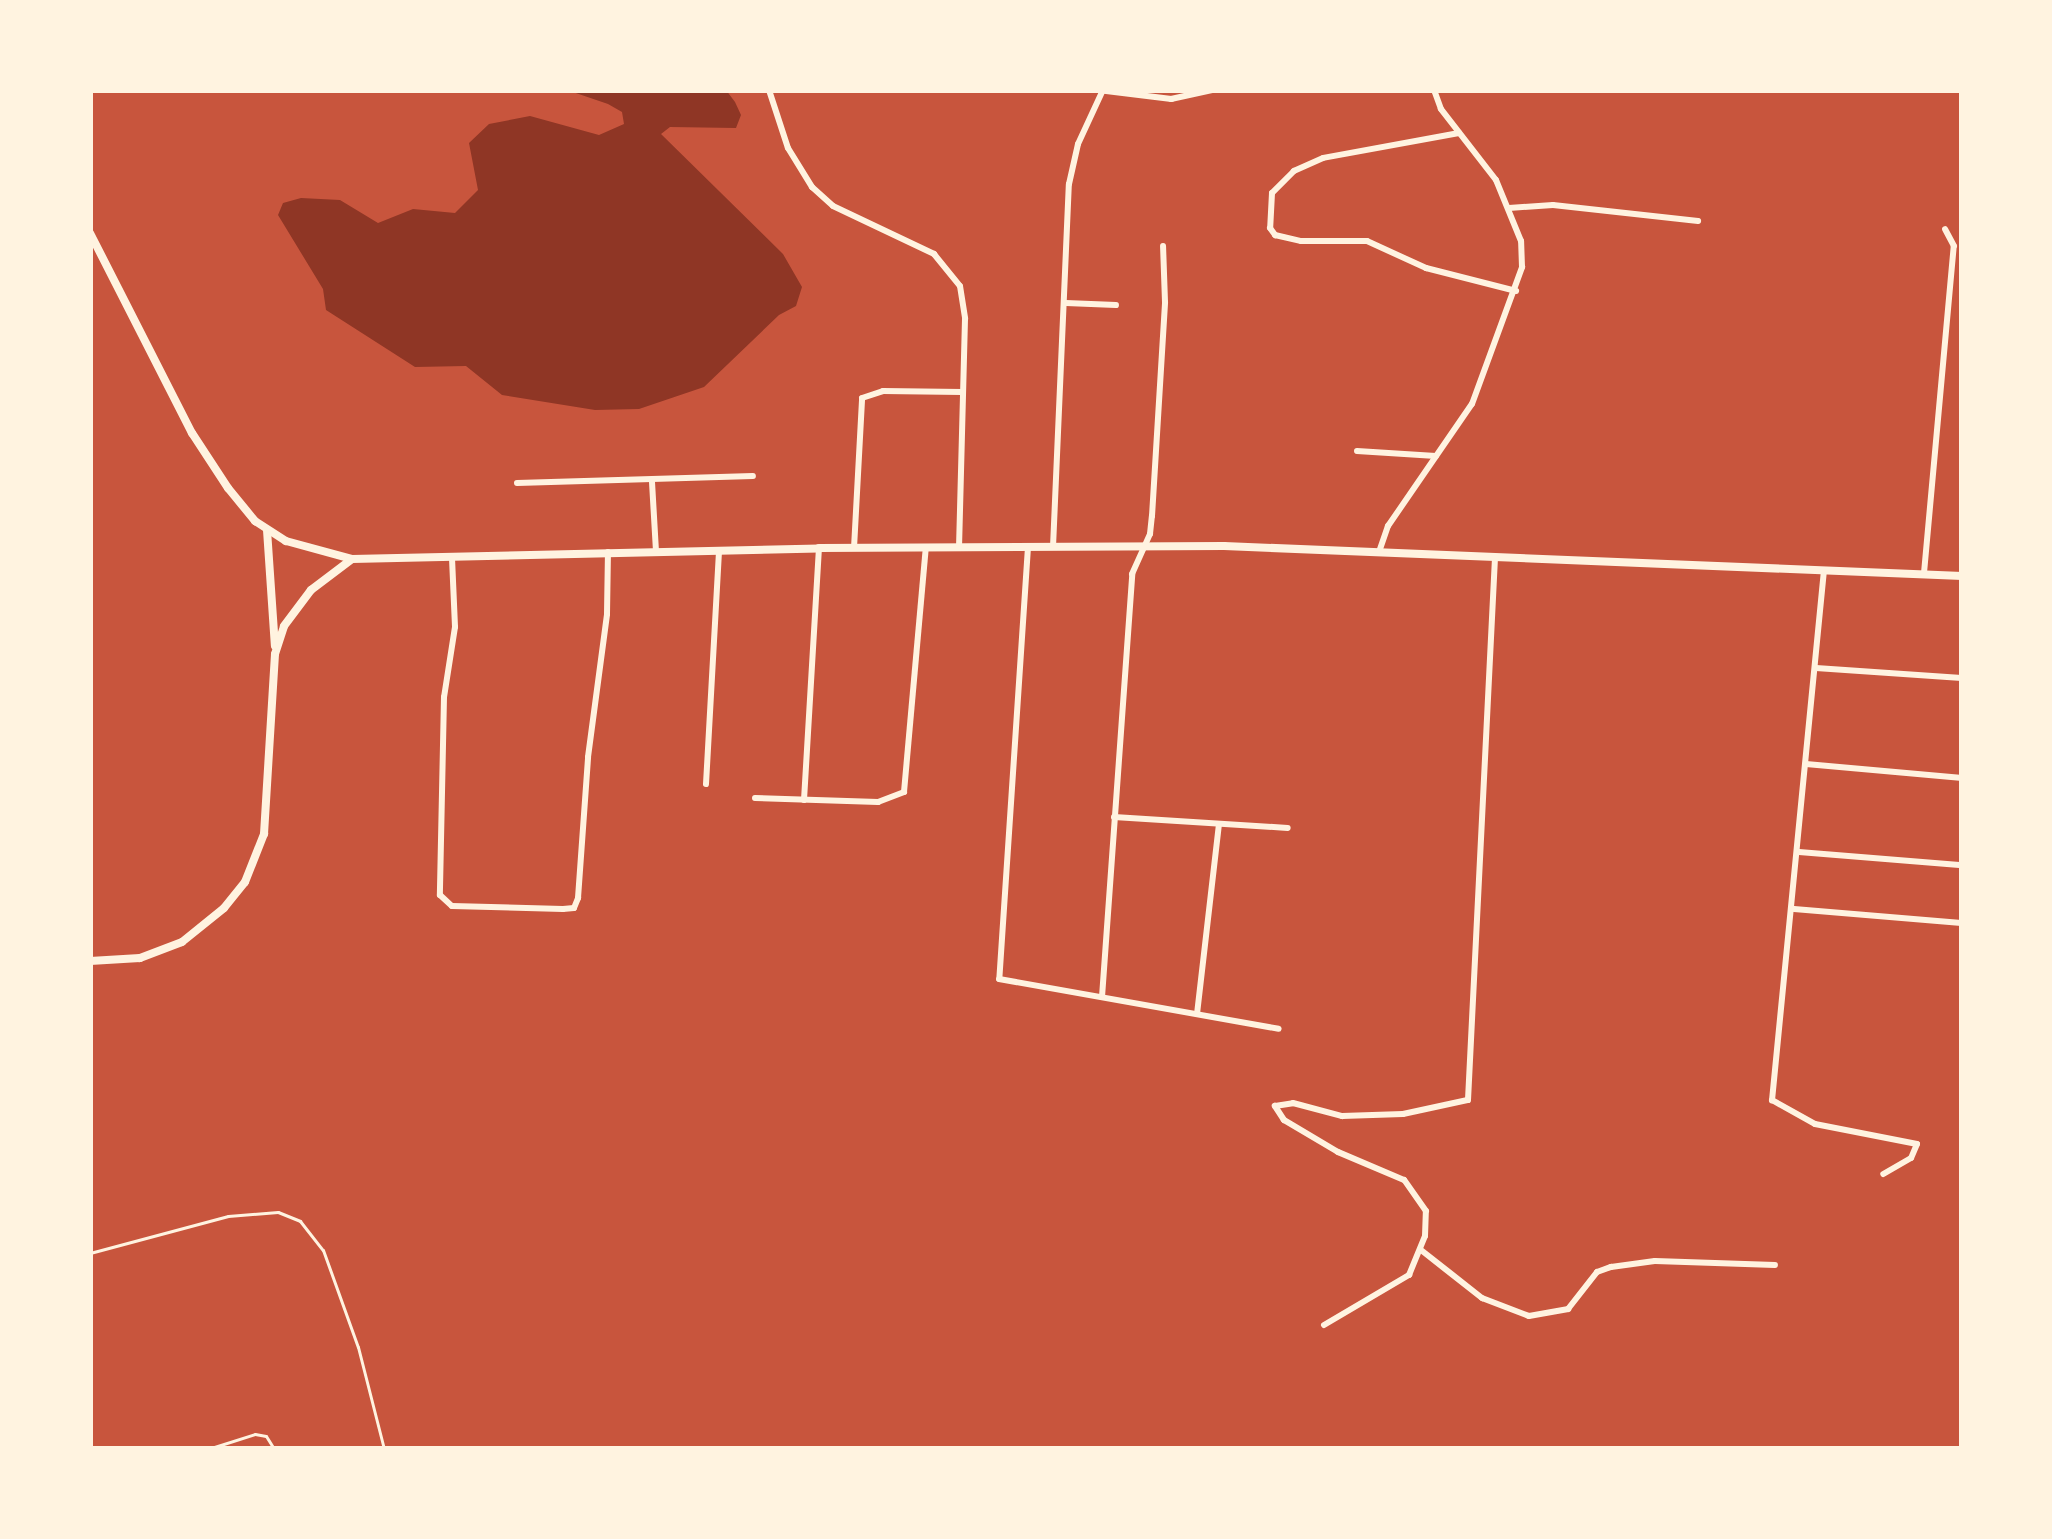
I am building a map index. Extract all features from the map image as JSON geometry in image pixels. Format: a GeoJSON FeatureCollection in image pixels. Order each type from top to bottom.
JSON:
{"type":"FeatureCollection","features":[{"type":"Feature","properties":{"kind":"main road"},"geometry":{"type":"LineString","coordinates":[[90,232],[205,456],[267,530],[317,552],[352,560],[819,548],[1143,546],[1962,576]]}},
{"type":"Feature","properties":{"kind":"main road"},"geometry":{"type":"LineString","coordinates":[[90,962],[140,958],[182,941],[245,882],[261,846],[268,808],[275,654],[267,530]]}},
{"type":"Feature","properties":{"kind":"main road"},"geometry":{"type":"LineString","coordinates":[[275,654],[300,602],[352,560]]}},
{"type":"Feature","properties":{"kind":"street"},"geometry":{"type":"LineString","coordinates":[[769,90],[788,148],[812,188],[833,206],[922,247],[954,277],[964,307],[959,547]]}},
{"type":"Feature","properties":{"kind":"street"},"geometry":{"type":"LineString","coordinates":[[1053,547],[1069,184],[1078,144],[1101,91],[1172,100],[1212,90]]}},
{"type":"Feature","properties":{"kind":"street"},"geometry":{"type":"LineString","coordinates":[[1379,552],[1388,526],[1479,389],[1516,291],[1524,255],[1509,208],[1484,161],[1459,133],[1434,90]]}},
{"type":"Feature","properties":{"kind":"street"},"geometry":{"type":"LineString","coordinates":[[1459,133],[1323,158],[1294,171],[1272,193],[1272,232],[1301,241],[1367,241],[1426,268],[1516,291]]}},
{"type":"Feature","properties":{"kind":"street"},"geometry":{"type":"LineString","coordinates":[[1509,208],[1553,205],[1699,221]]}},
{"type":"Feature","properties":{"kind":"street"},"geometry":{"type":"LineString","coordinates":[[1924,573],[1954,246],[1945,229]]}},
{"type":"Feature","properties":{"kind":"street"},"geometry":{"type":"LineString","coordinates":[[1102,998],[1130,591],[1135,558],[1152,516],[1165,302],[1163,246]]}},
{"type":"Feature","properties":{"kind":"street"},"geometry":{"type":"LineString","coordinates":[[1064,303],[1116,305]]}},
{"type":"Feature","properties":{"kind":"street"},"geometry":{"type":"LineString","coordinates":[[854,548],[860,409],[866,394],[962,392]]}},
{"type":"Feature","properties":{"kind":"street"},"geometry":{"type":"LineString","coordinates":[[1358,451],[1436,456]]}},
{"type":"Feature","properties":{"kind":"street"},"geometry":{"type":"LineString","coordinates":[[517,483],[753,476]]}},
{"type":"Feature","properties":{"kind":"street"},"geometry":{"type":"LineString","coordinates":[[652,482],[656,551]]}},
{"type":"Feature","properties":{"kind":"street"},"geometry":{"type":"LineString","coordinates":[[755,798],[878,802],[904,793],[926,547]]}},
{"type":"Feature","properties":{"kind":"street"},"geometry":{"type":"LineString","coordinates":[[1028,547],[998,975],[1002,982],[1279,1029]]}},
{"type":"Feature","properties":{"kind":"street"},"geometry":{"type":"LineString","coordinates":[[804,800],[819,548]]}},
{"type":"Feature","properties":{"kind":"street"},"geometry":{"type":"LineString","coordinates":[[706,784],[718,550]]}},
{"type":"Feature","properties":{"kind":"street"},"geometry":{"type":"LineString","coordinates":[[452,557],[455,627],[444,697],[442,901],[464,907],[574,908],[602,669],[608,552]]}},
{"type":"Feature","properties":{"kind":"street"},"geometry":{"type":"LineString","coordinates":[[1324,1325],[1402,1281],[1421,1250],[1426,1211],[1412,1186],[1337,1152],[1284,1120],[1275,1106],[1293,1103],[1359,1116],[1423,1112],[1462,1102],[1472,1084],[1495,557]]}},
{"type":"Feature","properties":{"kind":"street"},"geometry":{"type":"LineString","coordinates":[[1824,569],[1772,1100],[1815,1124],[1917,1144],[1911,1158],[1883,1174]]}},
{"type":"Feature","properties":{"kind":"street"},"geometry":{"type":"LineString","coordinates":[[1815,668],[1962,678]]}},
{"type":"Feature","properties":{"kind":"street"},"geometry":{"type":"LineString","coordinates":[[1806,764],[1962,778]]}},
{"type":"Feature","properties":{"kind":"street"},"geometry":{"type":"LineString","coordinates":[[1114,817],[1288,828]]}},
{"type":"Feature","properties":{"kind":"street"},"geometry":{"type":"LineString","coordinates":[[1197,1014],[1219,824]]}},
{"type":"Feature","properties":{"kind":"street"},"geometry":{"type":"LineString","coordinates":[[1799,852],[1962,865]]}},
{"type":"Feature","properties":{"kind":"street"},"geometry":{"type":"LineString","coordinates":[[1794,909],[1961,923]]}},
{"type":"Feature","properties":{"kind":"street"},"geometry":{"type":"LineString","coordinates":[[1421,1250],[1482,1298],[1529,1316],[1568,1310],[1597,1272],[1611,1267],[1655,1261],[1774,1265]]}},
{"type":"Feature","properties":{"kind":"lane"},"geometry":{"type":"LineString","coordinates":[[90,1253],[228,1216],[265,1212],[292,1217],[308,1226],[323,1250],[358,1347],[384,1449]]}},
{"type":"Feature","properties":{"kind":"lane"},"geometry":{"type":"LineString","coordinates":[[208,1449],[255,1434],[266,1436],[274,1449]]}},
{"type":"Feature","properties":{"kind":"shaded area"},"geometry":{"type":"Polygon","coordinates":[[[567,90],[726,90],[741,115],[736,128],[670,127],[661,134],[783,254],[802,287],[796,306],[779,315],[704,387],[639,409],[595,410],[502,395],[466,366],[415,367],[326,310],[323,289],[278,215],[283,203],[301,198],[340,200],[378,223],[413,209],[455,213],[478,190],[469,143],[489,124],[530,116],[599,135],[624,124],[622,112],[567,90]]]}}]}
